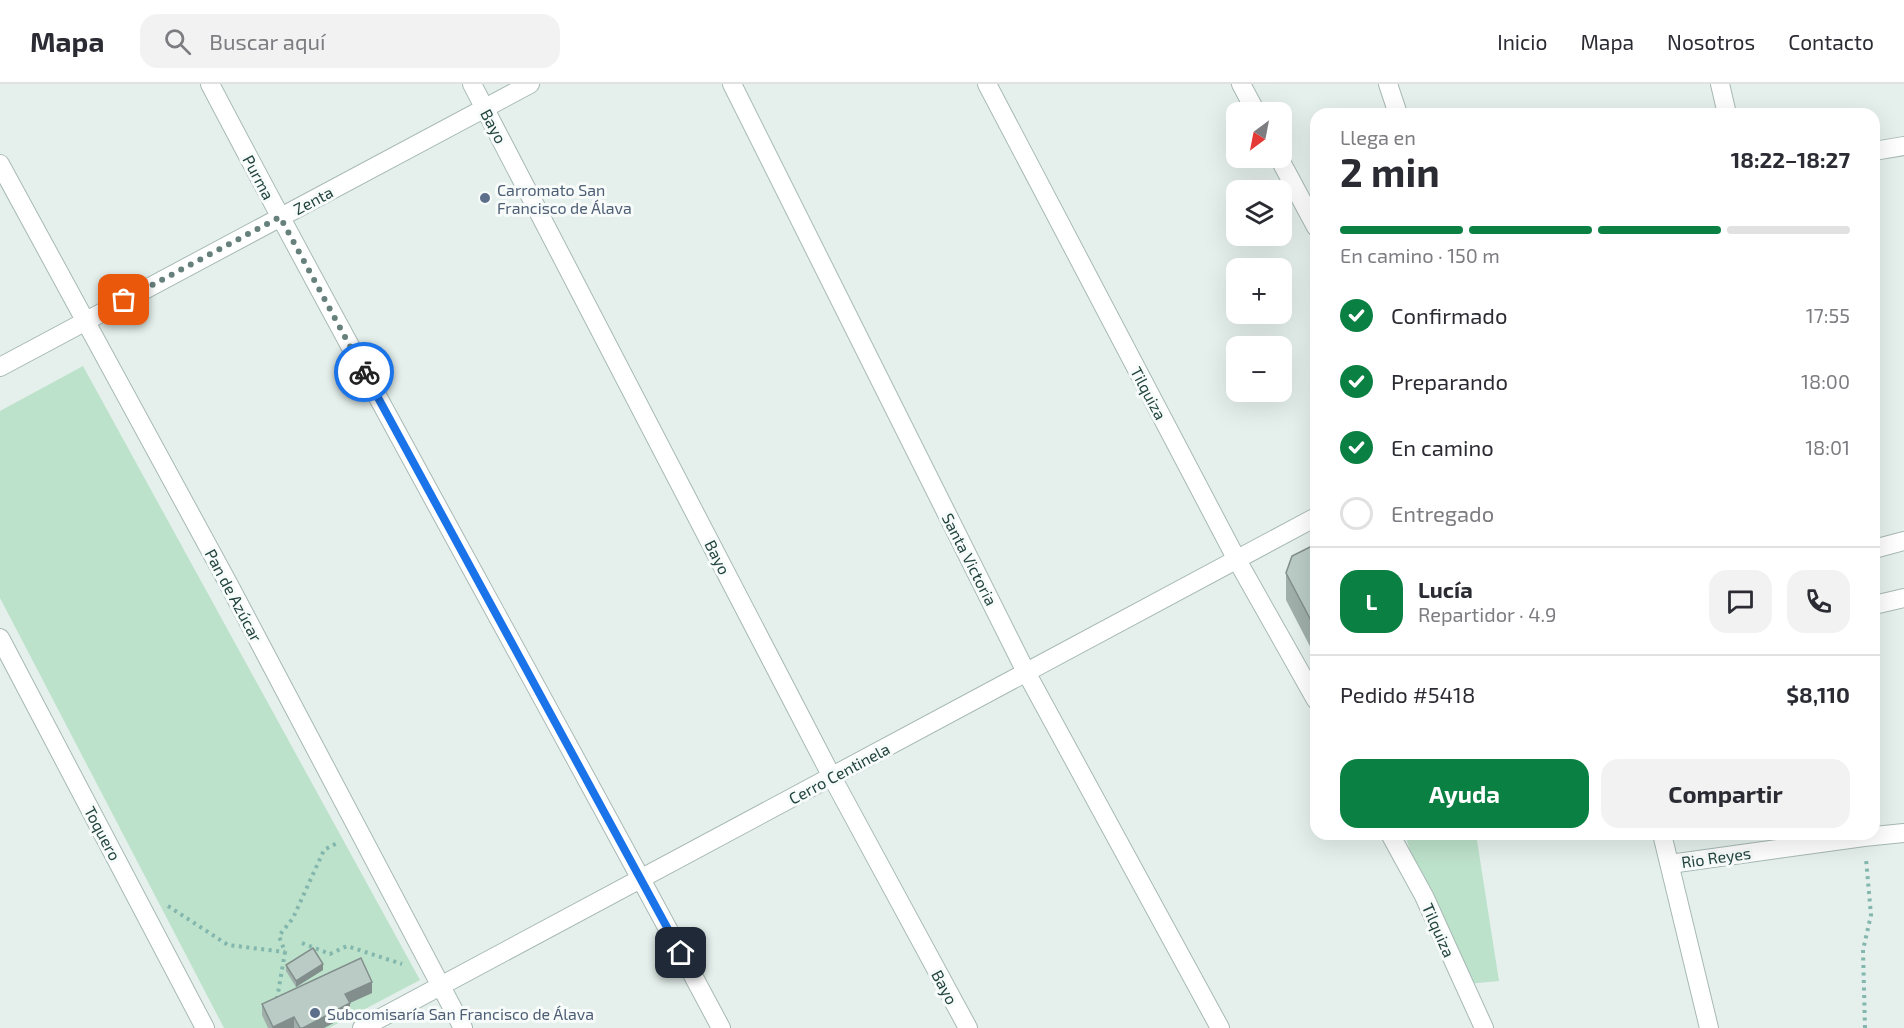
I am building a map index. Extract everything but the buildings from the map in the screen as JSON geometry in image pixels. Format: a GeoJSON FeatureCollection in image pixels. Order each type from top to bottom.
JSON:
{"type":"FeatureCollection","features":[{"type":"Feature","properties":{"kind":"street","name":"Purma"},"geometry":{"type":"LineString","coordinates":[[210,84],[721,1028]]}},
{"type":"Feature","properties":{"kind":"street","name":"Bayo"},"geometry":{"type":"LineString","coordinates":[[472,84],[832,777],[968,1028]]}},
{"type":"Feature","properties":{"kind":"street","name":"Zenta"},"geometry":{"type":"LineString","coordinates":[[0,367],[530,84]]}},
{"type":"Feature","properties":{"kind":"street","name":"Santa Victoria"},"geometry":{"type":"LineString","coordinates":[[732,84],[1026,672],[1220,1028]]}},
{"type":"Feature","properties":{"kind":"street","name":"Tilquiza"},"geometry":{"type":"LineString","coordinates":[[987,84],[1237,560],[1310,689]]}},
{"type":"Feature","properties":{"kind":"street"},"geometry":{"type":"LineString","coordinates":[[1241,84],[1251,102]]}},
{"type":"Feature","properties":{"kind":"street"},"geometry":{"type":"LineString","coordinates":[[1388,84],[1396,108]]}},
{"type":"Feature","properties":{"kind":"street"},"geometry":{"type":"LineString","coordinates":[[1720,84],[1726,108]]}},
{"type":"Feature","properties":{"kind":"street"},"geometry":{"type":"LineString","coordinates":[[1880,150],[1904,146]]}},
{"type":"Feature","properties":{"kind":"street","name":"Pan de Azúcar"},"geometry":{"type":"LineString","coordinates":[[0,164],[228,583],[463,1028]]}},
{"type":"Feature","properties":{"kind":"street"},"geometry":{"type":"LineString","coordinates":[[1284,168],[1310,215]]}},
{"type":"Feature","properties":{"kind":"street","name":"Cerro Centinela"},"geometry":{"type":"LineString","coordinates":[[362,1028],[1310,520]]}},
{"type":"Feature","properties":{"kind":"street"},"geometry":{"type":"LineString","coordinates":[[1880,547],[1904,541]]}},
{"type":"Feature","properties":{"kind":"street"},"geometry":{"type":"LineString","coordinates":[[1880,604],[1904,598]]}},
{"type":"Feature","properties":{"kind":"street","name":"Toquero"},"geometry":{"type":"LineString","coordinates":[[0,638],[205,1028]]}},
{"type":"Feature","properties":{"kind":"street","name":"Rio Reyes"},"geometry":{"type":"LineString","coordinates":[[1880,835],[1904,833]]}},
{"type":"Feature","properties":{"kind":"street","name":"Tilquiza"},"geometry":{"type":"LineString","coordinates":[[1393,840],[1424,896],[1484,1028]]}},
{"type":"Feature","properties":{"kind":"street"},"geometry":{"type":"LineString","coordinates":[[1664,840],[1709,1028]]}},
{"type":"Feature","properties":{"kind":"street","name":"Rio Reyes"},"geometry":{"type":"LineString","coordinates":[[1670,864],[1842,840]]}},
{"type":"Feature","properties":{"kind":"path"},"geometry":{"type":"LineString","coordinates":[[276,1008],[285,952],[279,936],[293,918],[324,850],[343,839]]}},
{"type":"Feature","properties":{"kind":"path"},"geometry":{"type":"LineString","coordinates":[[1864,840],[1871,915],[1863,950],[1865,1028]]}},
{"type":"Feature","properties":{"kind":"path"},"geometry":{"type":"LineString","coordinates":[[165,904],[228,945],[285,952]]}},
{"type":"Feature","properties":{"kind":"path"},"geometry":{"type":"LineString","coordinates":[[302,943],[330,954],[347,946],[403,965]]}},
{"type":"Feature","properties":{"kind":"green space"},"geometry":{"type":"Polygon","coordinates":[[[83,366],[420,980],[329,1028],[224,1028],[0,598],[0,411],[83,366]]]}},
{"type":"Feature","properties":{"kind":"green space"},"geometry":{"type":"Polygon","coordinates":[[[1477,840],[1499,981],[1467,984],[1422,888],[1407,841],[1477,840]]]}},
{"type":"Feature","properties":{"kind":"way so far"},"geometry":{"type":"LineString","coordinates":[[124,300],[280,217],[364,372]]}},
{"type":"Feature","properties":{"kind":"place","name":"Carromato San Francisco de Álava"},"geometry":{"type":"Point","coordinates":[485,198]}},
{"type":"Feature","properties":{"kind":"place","name":"Subcomisaría San Francisco de Álava"},"geometry":{"type":"Point","coordinates":[315,1013]}},
{"type":"Feature","properties":{"kind":"route"},"geometry":{"type":"LineString","coordinates":[[364,372],[681,953]]}}]}
